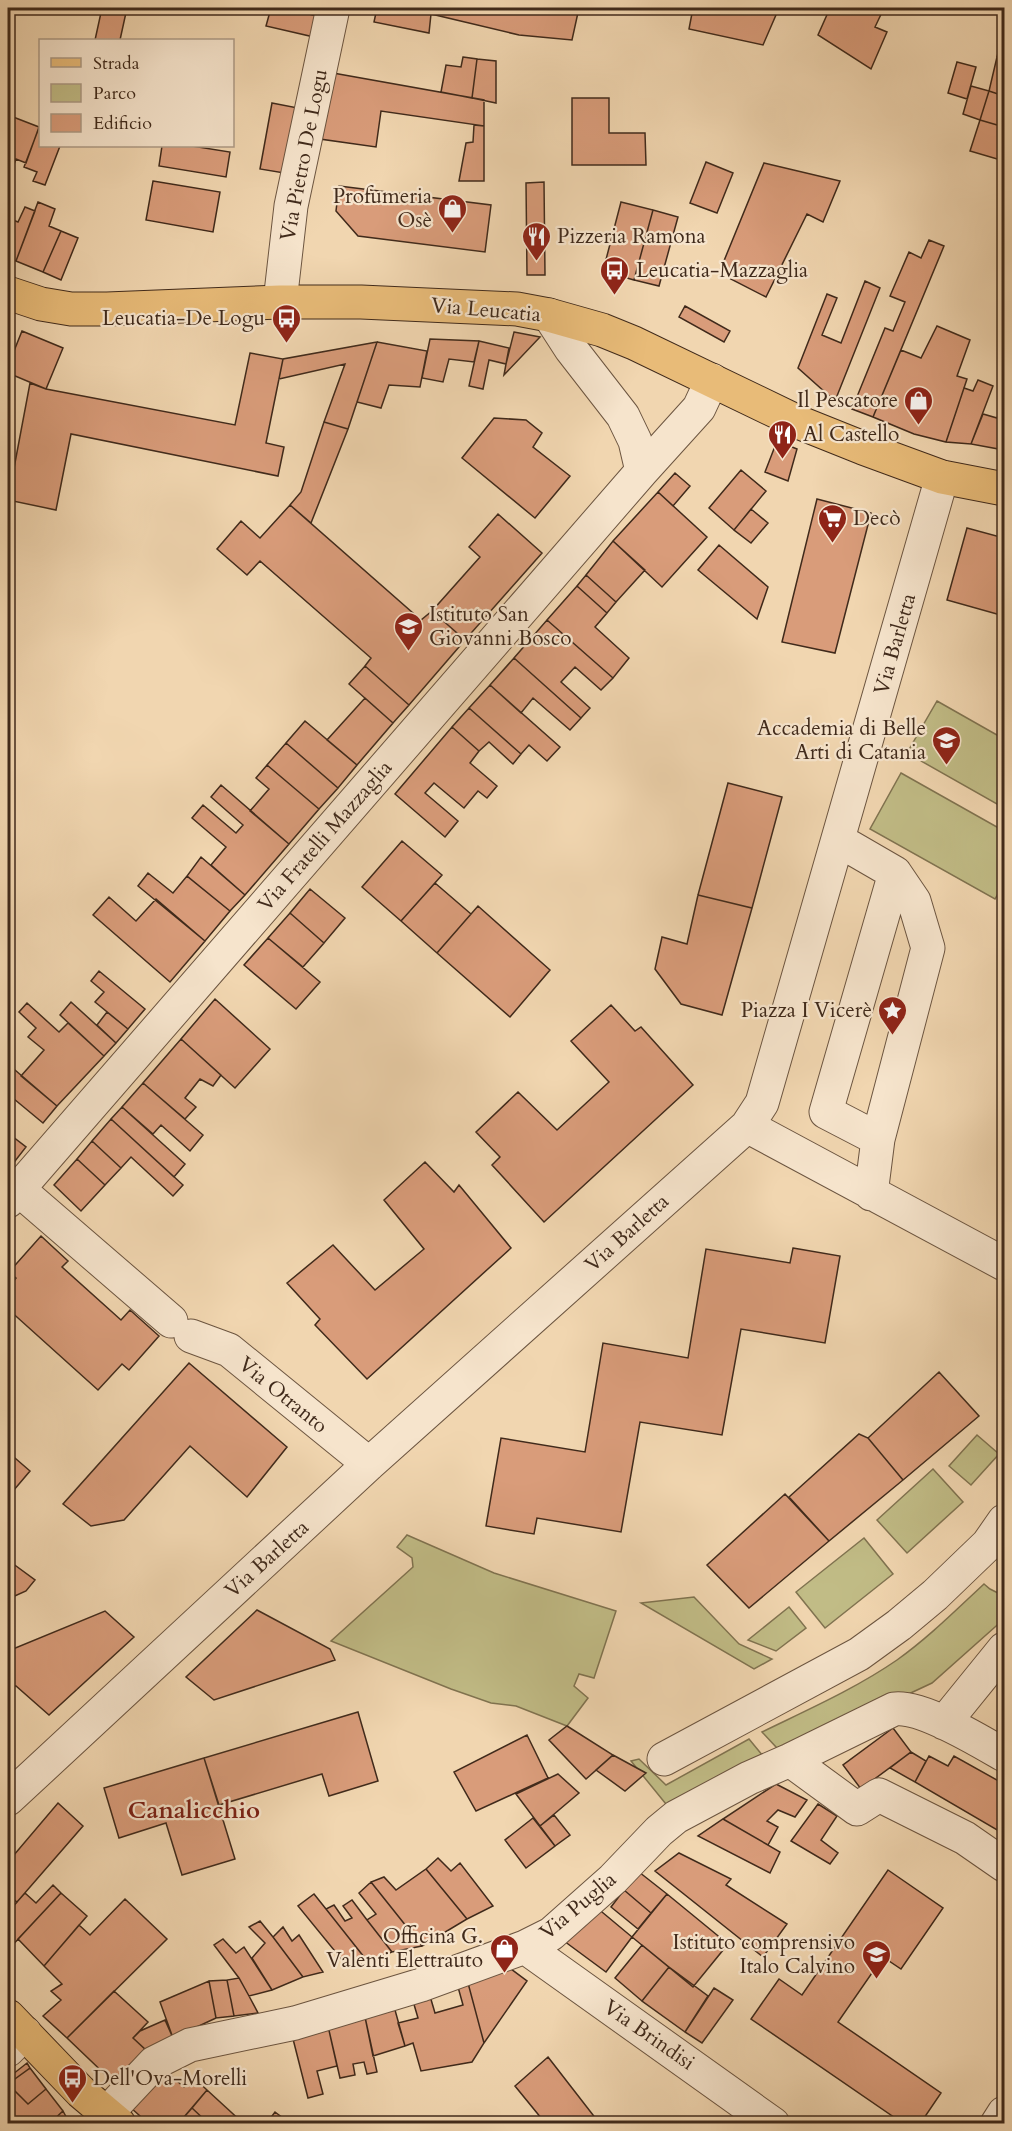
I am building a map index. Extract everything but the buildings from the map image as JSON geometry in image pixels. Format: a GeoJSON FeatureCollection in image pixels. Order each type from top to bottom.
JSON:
{"type":"FeatureCollection","features":[{"type":"Feature","properties":{"kind":"main road","name":"Via Leucatia"},"geometry":{"type":"LineString","coordinates":[[8,293],[41,304],[71,309],[280,302],[361,302],[517,309],[549,315],[602,330],[798,422],[942,477],[1005,489]]}},
{"type":"Feature","properties":{"kind":"main road"},"geometry":{"type":"LineString","coordinates":[[13,2033],[81,2091],[107,2120]]}},
{"type":"Feature","properties":{"kind":"street","name":"Via Pietro De Logu"},"geometry":{"type":"LineString","coordinates":[[280,302],[291,206],[333,8]]}},
{"type":"Feature","properties":{"kind":"street"},"geometry":{"type":"LineString","coordinates":[[549,315],[571,349],[623,416],[635,441],[642,471]]}},
{"type":"Feature","properties":{"kind":"street","name":"Via Fratelli Mazzaglia"},"geometry":{"type":"LineString","coordinates":[[13,1195],[699,408],[712,380]]}},
{"type":"Feature","properties":{"kind":"street","name":"Via Barletta"},"geometry":{"type":"LineString","coordinates":[[8,1799],[369,1464],[747,1126],[762,1103],[942,477]]}},
{"type":"Feature","properties":{"kind":"street"},"geometry":{"type":"LineString","coordinates":[[838,840],[895,873],[914,901],[928,948],[878,1139],[871,1194]]}},
{"type":"Feature","properties":{"kind":"street"},"geometry":{"type":"LineString","coordinates":[[878,1139],[826,1112],[895,873]]}},
{"type":"Feature","properties":{"kind":"street"},"geometry":{"type":"LineString","coordinates":[[747,1126],[1005,1264]]}},
{"type":"Feature","properties":{"kind":"street","name":"Via Otranto"},"geometry":{"type":"LineString","coordinates":[[13,1195],[181,1329],[229,1350],[369,1464]]}},
{"type":"Feature","properties":{"kind":"street"},"geometry":{"type":"LineString","coordinates":[[664,1759],[859,1654],[899,1625],[999,1542]]}},
{"type":"Feature","properties":{"kind":"street"},"geometry":{"type":"LineString","coordinates":[[944,1723],[1005,1648]]}},
{"type":"Feature","properties":{"kind":"street","name":"Via Puglia"},"geometry":{"type":"LineString","coordinates":[[107,2120],[154,2062],[190,2045],[295,2023],[422,1985],[525,1947],[551,1934],[613,1879],[676,1817],[749,1778],[790,1761],[894,1709],[903,1707],[944,1723],[1005,1755]]}},
{"type":"Feature","properties":{"kind":"street"},"geometry":{"type":"LineString","coordinates":[[790,1761],[857,1809],[879,1795],[965,1838],[1005,1865]]}},
{"type":"Feature","properties":{"kind":"street","name":"Via Brindisi"},"geometry":{"type":"LineString","coordinates":[[525,1947],[773,2124]]}},
{"type":"Feature","properties":{"kind":"street"},"geometry":{"type":"LineString","coordinates":[[997,2124],[1005,2113]]}},
{"type":"Feature","properties":{"kind":"green space"},"geometry":{"type":"Polygon","coordinates":[[[937,701],[1004,739],[1004,808],[907,753],[937,701]]]}},
{"type":"Feature","properties":{"kind":"green space"},"geometry":{"type":"Polygon","coordinates":[[[901,773],[1004,831],[1004,883],[995,899],[870,829],[901,773]]]}},
{"type":"Feature","properties":{"kind":"green space"},"geometry":{"type":"Polygon","coordinates":[[[977,1435],[999,1454],[971,1485],[949,1466],[977,1435]]]}},
{"type":"Feature","properties":{"kind":"green space"},"geometry":{"type":"Polygon","coordinates":[[[933,1469],[963,1502],[907,1553],[877,1520],[933,1469]]]}},
{"type":"Feature","properties":{"kind":"green space"},"geometry":{"type":"Polygon","coordinates":[[[407,1535],[494,1573],[616,1611],[594,1678],[579,1674],[574,1686],[588,1698],[567,1726],[516,1706],[491,1703],[451,1689],[331,1641],[413,1567],[412,1558],[397,1547],[407,1535]]]}},
{"type":"Feature","properties":{"kind":"green space"},"geometry":{"type":"Polygon","coordinates":[[[864,1538],[893,1574],[825,1628],[796,1592],[864,1538]]]}},
{"type":"Feature","properties":{"kind":"green space"},"geometry":{"type":"Polygon","coordinates":[[[984,1584],[1004,1596],[1004,1619],[932,1683],[868,1713],[777,1748],[762,1732],[848,1690],[881,1671],[931,1633],[984,1584]]]}},
{"type":"Feature","properties":{"kind":"green space"},"geometry":{"type":"Polygon","coordinates":[[[694,1597],[739,1644],[772,1659],[754,1669],[641,1603],[694,1597]]]}},
{"type":"Feature","properties":{"kind":"green space"},"geometry":{"type":"Polygon","coordinates":[[[789,1607],[806,1628],[776,1651],[748,1640],[789,1607]]]}},
{"type":"Feature","properties":{"kind":"green space"},"geometry":{"type":"Polygon","coordinates":[[[749,1739],[763,1756],[670,1809],[631,1761],[639,1759],[666,1785],[749,1739]]]}},
{"type":"Feature","properties":{"kind":"place","name":"Profumeria Osè"},"geometry":{"type":"Point","coordinates":[453,234]}},
{"type":"Feature","properties":{"kind":"place","name":"Pizzeria Ramona"},"geometry":{"type":"Point","coordinates":[536,262]}},
{"type":"Feature","properties":{"kind":"place","name":"Leucatia-Mazzaglia"},"geometry":{"type":"Point","coordinates":[615,296]}},
{"type":"Feature","properties":{"kind":"place","name":"Leucatia-De Logu"},"geometry":{"type":"Point","coordinates":[286,344]}},
{"type":"Feature","properties":{"kind":"place","name":"Il Pescatore"},"geometry":{"type":"Point","coordinates":[919,426]}},
{"type":"Feature","properties":{"kind":"place","name":"Al Castello"},"geometry":{"type":"Point","coordinates":[782,460]}},
{"type":"Feature","properties":{"kind":"place","name":"Decò"},"geometry":{"type":"Point","coordinates":[832,544]}},
{"type":"Feature","properties":{"kind":"place","name":"Istituto San Giovanni Bosco"},"geometry":{"type":"Point","coordinates":[408,652]}},
{"type":"Feature","properties":{"kind":"place","name":"Accademia di Belle Arti di Catania"},"geometry":{"type":"Point","coordinates":[947,766]}},
{"type":"Feature","properties":{"kind":"place","name":"Piazza I Vicerè"},"geometry":{"type":"Point","coordinates":[893,1036]}},
{"type":"Feature","properties":{"kind":"place","name":"Officina G. Valenti Elettrauto"},"geometry":{"type":"Point","coordinates":[504,1974]}},
{"type":"Feature","properties":{"kind":"place","name":"Istituto comprensivo Italo Calvino"},"geometry":{"type":"Point","coordinates":[876,1980]}},
{"type":"Feature","properties":{"kind":"place","name":"Dell'Ova-Morelli"},"geometry":{"type":"Point","coordinates":[72,2104]}},
{"type":"Feature","properties":{"kind":"district","name":"Canalicchio"},"geometry":{"type":"Point","coordinates":[194,1810]}}]}
